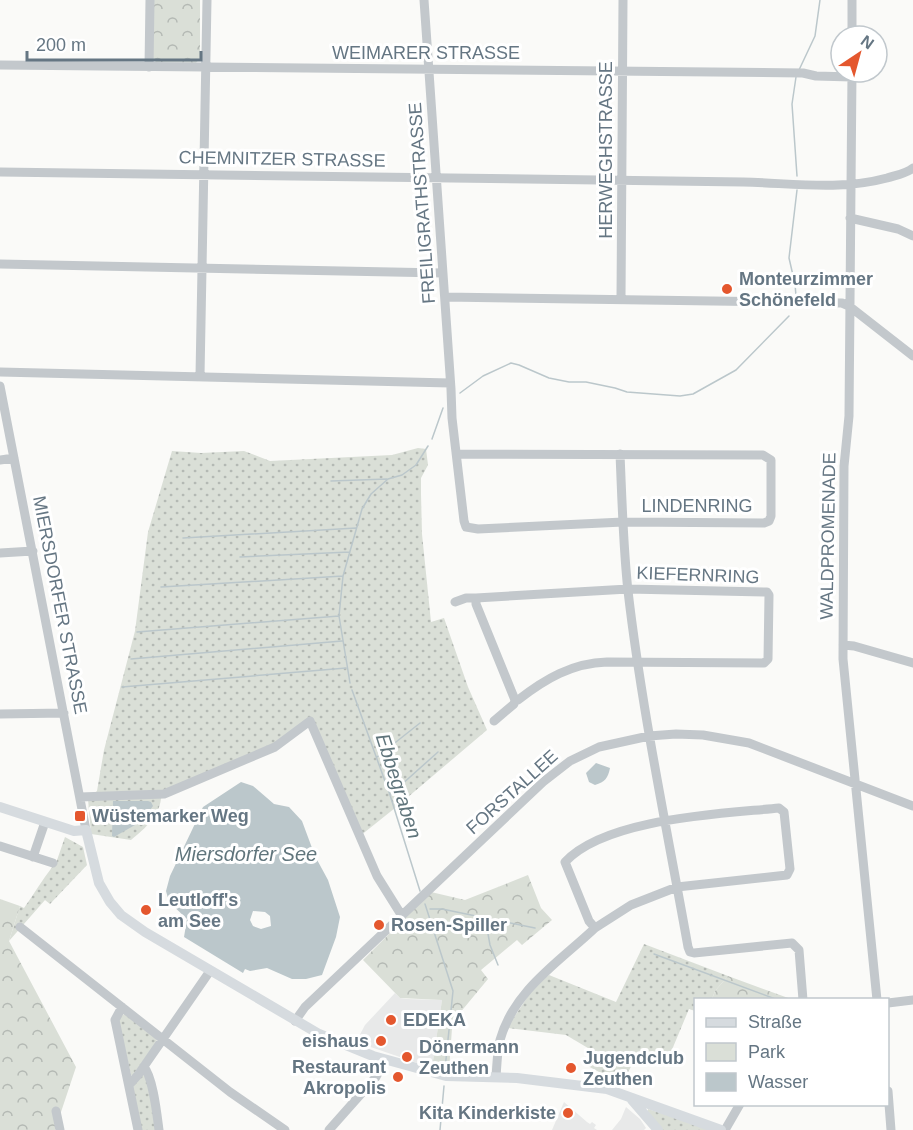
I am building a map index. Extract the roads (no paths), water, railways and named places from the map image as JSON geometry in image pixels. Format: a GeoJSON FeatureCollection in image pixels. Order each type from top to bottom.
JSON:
{"type":"FeatureCollection","features":[{"type":"Feature","properties":{"kind":"main road"},"geometry":{"type":"LineString","coordinates":[[0,807],[74,831],[86,830],[99,883],[116,910],[145,932],[295,1021],[333,1040],[385,1060],[453,1078],[496,1077],[596,1087],[720,1130]]}},
{"type":"Feature","properties":{"kind":"main road"},"geometry":{"type":"LineString","coordinates":[[632,1100],[654,1129]]}},
{"type":"Feature","properties":{"kind":"street"},"geometry":{"type":"LineString","coordinates":[[149,67],[150,0]]}},
{"type":"Feature","properties":{"kind":"street"},"geometry":{"type":"LineString","coordinates":[[201,376],[207,0]]}},
{"type":"Feature","properties":{"kind":"street","name":"FREILIGRATHSTRASSE"},"geometry":{"type":"LineString","coordinates":[[424,0],[451,404]]}},
{"type":"Feature","properties":{"kind":"street","name":"HERWEGHSTRASSE"},"geometry":{"type":"LineString","coordinates":[[621,299],[623,0]]}},
{"type":"Feature","properties":{"kind":"street"},"geometry":{"type":"LineString","coordinates":[[852,0],[852,24]]}},
{"type":"Feature","properties":{"kind":"street","name":"WEIMARER STRASSE"},"geometry":{"type":"LineString","coordinates":[[0,65],[803,73],[829,76]]}},
{"type":"Feature","properties":{"kind":"street","name":"WALDPROMENADE"},"geometry":{"type":"LineString","coordinates":[[852,84],[849,417],[844,466],[843,645],[877,998]]}},
{"type":"Feature","properties":{"kind":"street","name":"CHEMNITZER STRASSE"},"geometry":{"type":"LineString","coordinates":[[0,172],[623,180],[851,186],[902,174],[913,168]]}},
{"type":"Feature","properties":{"kind":"street"},"geometry":{"type":"LineString","coordinates":[[850,218],[898,229],[913,236]]}},
{"type":"Feature","properties":{"kind":"street"},"geometry":{"type":"LineString","coordinates":[[0,264],[442,273]]}},
{"type":"Feature","properties":{"kind":"street"},"geometry":{"type":"LineString","coordinates":[[445,297],[842,303],[913,356]]}},
{"type":"Feature","properties":{"kind":"street"},"geometry":{"type":"LineString","coordinates":[[0,372],[450,383]]}},
{"type":"Feature","properties":{"kind":"street","name":"MIERSDORFER STRASSE"},"geometry":{"type":"LineString","coordinates":[[0,386],[86,830]]}},
{"type":"Feature","properties":{"kind":"street","name":"LINDENRING"},"geometry":{"type":"LineString","coordinates":[[451,404],[457,454],[466,526],[478,529],[623,522],[764,523],[769,521],[771,516],[771,460],[768,456],[763,455],[457,454]]}},
{"type":"Feature","properties":{"kind":"street"},"geometry":{"type":"LineString","coordinates":[[620,454],[628,589],[638,662],[649,736],[688,947],[694,953],[792,943],[799,950],[803,998]]}},
{"type":"Feature","properties":{"kind":"street"},"geometry":{"type":"LineString","coordinates":[[0,460],[14,458]]}},
{"type":"Feature","properties":{"kind":"street"},"geometry":{"type":"LineString","coordinates":[[0,553],[33,551]]}},
{"type":"Feature","properties":{"kind":"street","name":"KIEFERNRING"},"geometry":{"type":"LineString","coordinates":[[455,602],[466,598],[628,589],[763,591],[769,595],[768,659],[764,663],[600,662],[571,668],[543,681],[515,700],[514,704],[494,721]]}},
{"type":"Feature","properties":{"kind":"street"},"geometry":{"type":"LineString","coordinates":[[476,598],[476,604],[489,639],[515,700]]}},
{"type":"Feature","properties":{"kind":"street"},"geometry":{"type":"LineString","coordinates":[[843,645],[913,663]]}},
{"type":"Feature","properties":{"kind":"street"},"geometry":{"type":"LineString","coordinates":[[0,714],[64,713]]}},
{"type":"Feature","properties":{"kind":"street"},"geometry":{"type":"LineString","coordinates":[[80,797],[164,794],[275,747],[310,721],[377,876],[402,916]]}},
{"type":"Feature","properties":{"kind":"street","name":"FORSTALLEE"},"geometry":{"type":"LineString","coordinates":[[295,1021],[305,1007],[561,768],[599,747],[649,736],[692,734],[737,740],[913,806]]}},
{"type":"Feature","properties":{"kind":"street"},"geometry":{"type":"LineString","coordinates":[[496,1077],[501,1036],[522,996],[535,981],[595,928],[632,905],[677,887],[787,875],[790,869],[784,812],[779,808],[664,821],[628,829],[602,838],[565,862],[589,921],[595,928]]}},
{"type":"Feature","properties":{"kind":"street"},"geometry":{"type":"LineString","coordinates":[[33,857],[45,822]]}},
{"type":"Feature","properties":{"kind":"street"},"geometry":{"type":"LineString","coordinates":[[0,846],[53,863]]}},
{"type":"Feature","properties":{"kind":"street"},"geometry":{"type":"LineString","coordinates":[[20,927],[250,1107],[285,1130]]}},
{"type":"Feature","properties":{"kind":"street"},"geometry":{"type":"LineString","coordinates":[[129,1084],[144,1067],[210,970]]}},
{"type":"Feature","properties":{"kind":"street"},"geometry":{"type":"LineString","coordinates":[[889,1003],[913,1000]]}},
{"type":"Feature","properties":{"kind":"street"},"geometry":{"type":"LineString","coordinates":[[122,1007],[115,1020],[138,1130]]}},
{"type":"Feature","properties":{"kind":"street"},"geometry":{"type":"LineString","coordinates":[[329,1130],[376,1077],[385,1060]]}},
{"type":"Feature","properties":{"kind":"street"},"geometry":{"type":"LineString","coordinates":[[144,1067],[150,1081],[159,1130]]}},
{"type":"Feature","properties":{"kind":"street"},"geometry":{"type":"LineString","coordinates":[[889,1104],[891,1130]]}},
{"type":"Feature","properties":{"kind":"street"},"geometry":{"type":"LineString","coordinates":[[726,1130],[740,1106]]}},
{"type":"Feature","properties":{"kind":"street"},"geometry":{"type":"LineString","coordinates":[[56,1111],[60,1130]]}},
{"type":"Feature","properties":{"kind":"water"},"geometry":{"type":"Polygon","coordinates":[[[596,763],[610,768],[606,779],[595,785],[589,782],[586,773],[596,763]]]}},
{"type":"Feature","properties":{"kind":"water","name":"Miersdorfer See"},"geometry":{"type":"Polygon","coordinates":[[[241,782],[253,786],[274,804],[289,807],[302,821],[315,856],[328,880],[340,917],[336,937],[322,975],[306,979],[292,979],[267,968],[250,971],[245,969],[243,973],[184,937],[187,919],[169,902],[166,891],[170,876],[203,807],[241,782]],[[253,911],[250,920],[253,926],[261,929],[271,926],[270,916],[265,912],[253,911]]]}},
{"type":"Feature","properties":{"kind":"water"},"geometry":{"type":"Polygon","coordinates":[[[113,801],[148,801],[153,806],[142,821],[114,837],[112,836],[113,801]]]}},
{"type":"Feature","properties":{"kind":"waterway","name":"Ebbegraben"},"geometry":{"type":"LineString","coordinates":[[799,70],[815,36],[820,0]]}},
{"type":"Feature","properties":{"kind":"waterway","name":"Ebbegraben"},"geometry":{"type":"LineString","coordinates":[[796,77],[792,104],[797,176]]}},
{"type":"Feature","properties":{"kind":"waterway","name":"Ebbegraben"},"geometry":{"type":"LineString","coordinates":[[796,296],[789,258],[797,190]]}},
{"type":"Feature","properties":{"kind":"waterway","name":"Ebbegraben"},"geometry":{"type":"LineString","coordinates":[[460,393],[483,376],[511,363],[549,378],[569,382],[586,382],[627,392],[680,396],[693,394],[736,370],[789,316]]}},
{"type":"Feature","properties":{"kind":"waterway","name":"Ebbegraben"},"geometry":{"type":"LineString","coordinates":[[432,439],[443,408]]}},
{"type":"Feature","properties":{"kind":"waterway","name":"Ebbegraben"},"geometry":{"type":"LineString","coordinates":[[350,683],[339,616],[343,576],[362,509],[371,494],[388,479],[402,475],[416,465],[428,446]]}},
{"type":"Feature","properties":{"kind":"waterway"},"geometry":{"type":"LineString","coordinates":[[331,481],[387,479]]}},
{"type":"Feature","properties":{"kind":"waterway"},"geometry":{"type":"LineString","coordinates":[[183,538],[356,528]]}},
{"type":"Feature","properties":{"kind":"waterway"},"geometry":{"type":"LineString","coordinates":[[240,557],[350,552]]}},
{"type":"Feature","properties":{"kind":"waterway"},"geometry":{"type":"LineString","coordinates":[[161,587],[343,576]]}},
{"type":"Feature","properties":{"kind":"waterway"},"geometry":{"type":"LineString","coordinates":[[137,632],[339,616]]}},
{"type":"Feature","properties":{"kind":"waterway"},"geometry":{"type":"LineString","coordinates":[[131,659],[342,641]]}},
{"type":"Feature","properties":{"kind":"waterway"},"geometry":{"type":"LineString","coordinates":[[122,687],[346,668]]}},
{"type":"Feature","properties":{"kind":"waterway","name":"Ebbegraben"},"geometry":{"type":"LineString","coordinates":[[352,690],[390,795],[420,891]]}},
{"type":"Feature","properties":{"kind":"waterway"},"geometry":{"type":"LineString","coordinates":[[377,757],[420,723]]}},
{"type":"Feature","properties":{"kind":"waterway"},"geometry":{"type":"LineString","coordinates":[[391,794],[438,752]]}},
{"type":"Feature","properties":{"kind":"waterway","name":"Ebbegraben"},"geometry":{"type":"LineString","coordinates":[[425,904],[453,991],[445,1069]]}},
{"type":"Feature","properties":{"kind":"waterway"},"geometry":{"type":"LineString","coordinates":[[430,909],[442,909],[535,928]]}},
{"type":"Feature","properties":{"kind":"waterway"},"geometry":{"type":"LineString","coordinates":[[485,917],[490,945],[498,965]]}},
{"type":"Feature","properties":{"kind":"waterway"},"geometry":{"type":"LineString","coordinates":[[654,954],[773,998]]}},
{"type":"Feature","properties":{"kind":"waterway","name":"Ebbegraben"},"geometry":{"type":"LineString","coordinates":[[440,1130],[444,1086]]}},
{"type":"Feature","properties":{"kind":"place","name":"Monteurzimmer Schönefeld"},"geometry":{"type":"Point","coordinates":[727,289]}},
{"type":"Feature","properties":{"kind":"place","name":"Wüstemarker Weg"},"geometry":{"type":"Point","coordinates":[80,816]}},
{"type":"Feature","properties":{"kind":"place","name":"Leutloff's am See"},"geometry":{"type":"Point","coordinates":[146,910]}},
{"type":"Feature","properties":{"kind":"place","name":"Rosen-Spiller"},"geometry":{"type":"Point","coordinates":[379,925]}},
{"type":"Feature","properties":{"kind":"place","name":"EDEKA"},"geometry":{"type":"Point","coordinates":[391,1020]}},
{"type":"Feature","properties":{"kind":"place","name":"eishaus"},"geometry":{"type":"Point","coordinates":[381,1041]}},
{"type":"Feature","properties":{"kind":"place","name":"Dönermann Zeuthen"},"geometry":{"type":"Point","coordinates":[407,1057]}},
{"type":"Feature","properties":{"kind":"place","name":"Jugendclub Zeuthen"},"geometry":{"type":"Point","coordinates":[571,1068]}},
{"type":"Feature","properties":{"kind":"place","name":"Restaurant Akropolis"},"geometry":{"type":"Point","coordinates":[398,1077]}},
{"type":"Feature","properties":{"kind":"place","name":"Kita Kinderkiste"},"geometry":{"type":"Point","coordinates":[568,1113]}}]}
